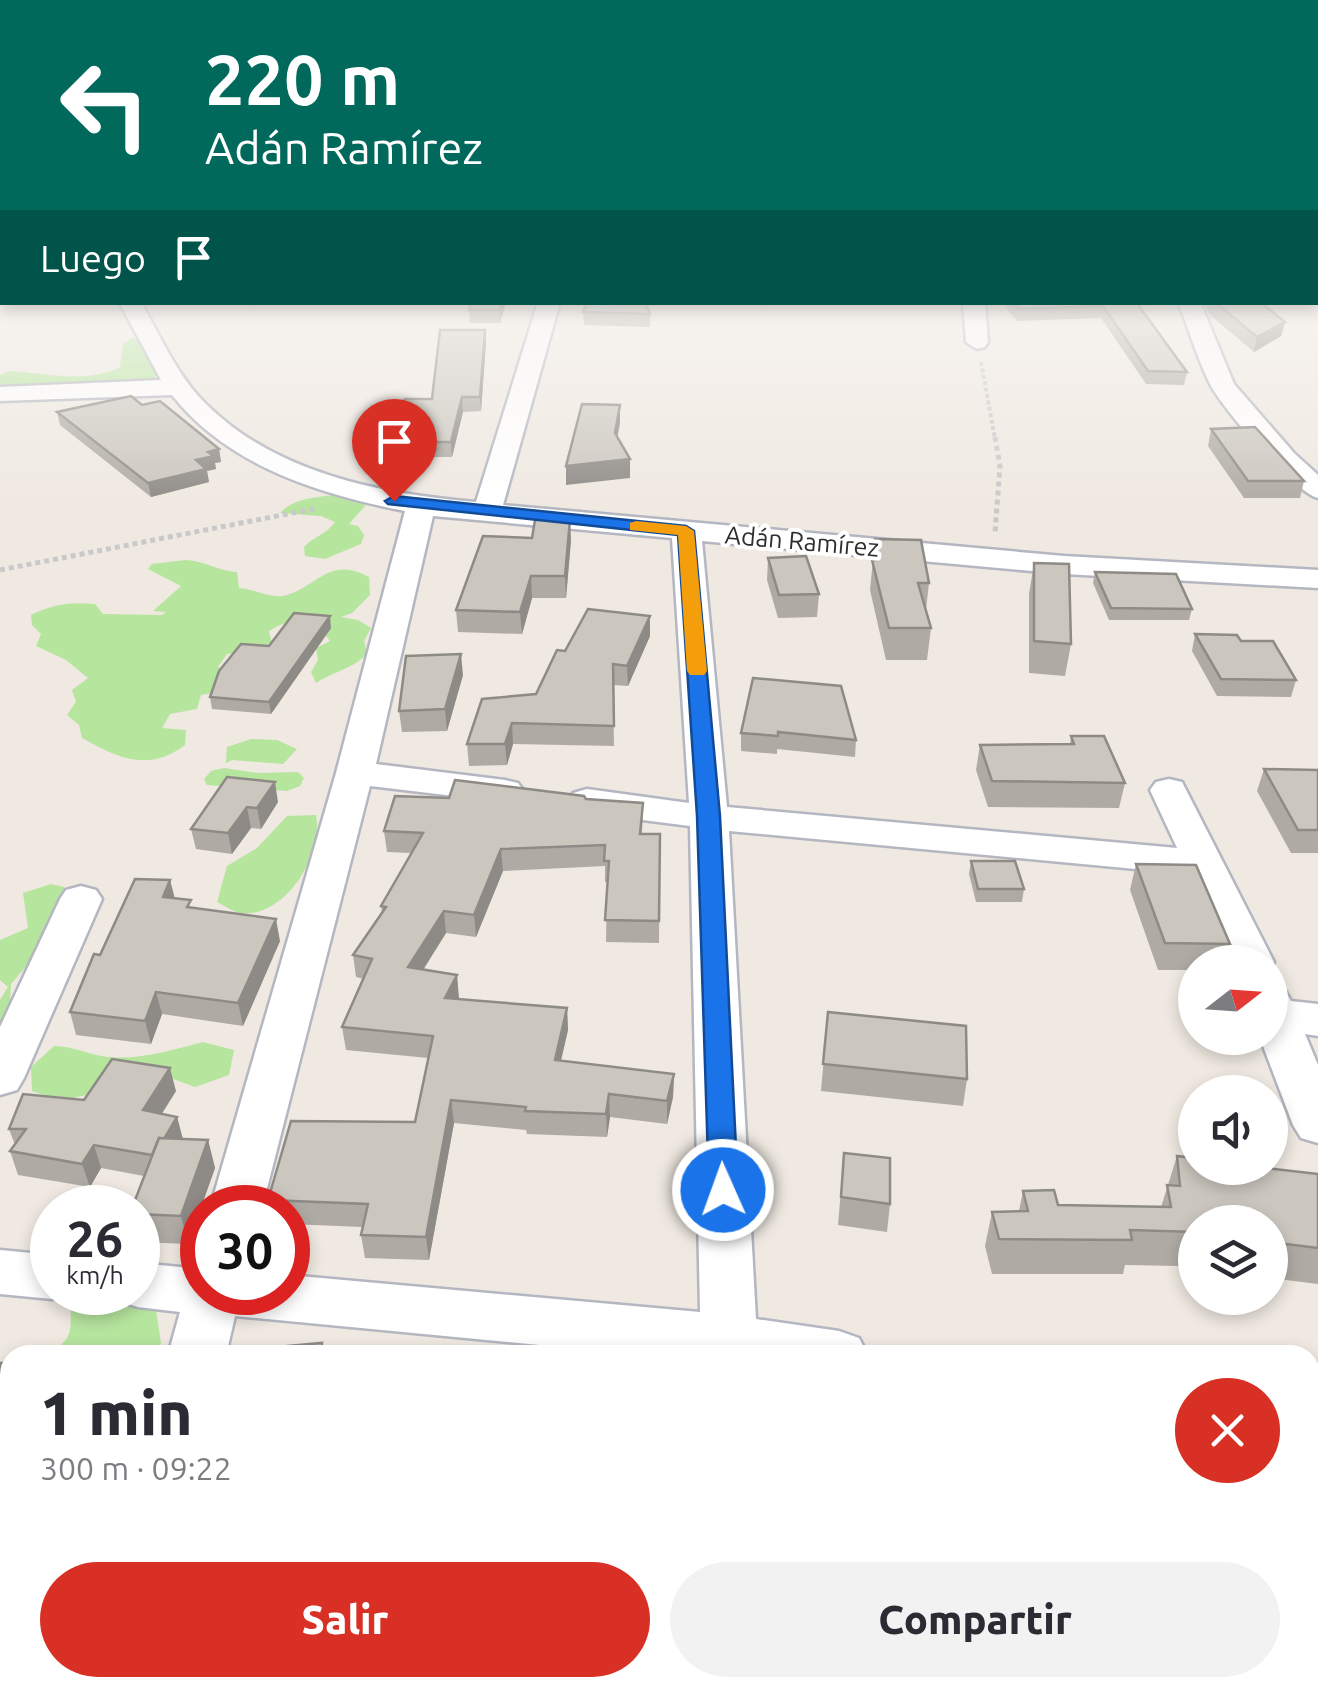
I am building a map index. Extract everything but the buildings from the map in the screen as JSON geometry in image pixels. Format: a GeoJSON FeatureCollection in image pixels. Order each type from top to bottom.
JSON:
{"type":"FeatureCollection","features":[{"type":"Feature","properties":{"kind":"street","name":"Adán Ramírez"},"geometry":{"type":"LineString","coordinates":[[157,351],[177,387],[249,448],[318,482],[366,496],[421,506],[992,559],[1307,578]]}},
{"type":"Feature","properties":{"kind":"street"},"geometry":{"type":"LineString","coordinates":[[487,512],[534,351]]}},
{"type":"Feature","properties":{"kind":"street"},"geometry":{"type":"LineString","coordinates":[[1209,351],[1223,386],[1284,459],[1318,490]]}},
{"type":"Feature","properties":{"kind":"street"},"geometry":{"type":"LineString","coordinates":[[0,394],[177,387]]}},
{"type":"Feature","properties":{"kind":"street"},"geometry":{"type":"LineString","coordinates":[[242,1185],[355,772],[421,506]]}},
{"type":"Feature","properties":{"kind":"street"},"geometry":{"type":"LineString","coordinates":[[686,531],[708,816],[729,1345]]}},
{"type":"Feature","properties":{"kind":"street"},"geometry":{"type":"LineString","coordinates":[[1307,578],[1318,610]]}},
{"type":"Feature","properties":{"kind":"street"},"geometry":{"type":"LineString","coordinates":[[355,772],[708,816],[1206,862]]}},
{"type":"Feature","properties":{"kind":"street"},"geometry":{"type":"LineString","coordinates":[[1169,790],[1244,945]]}},
{"type":"Feature","properties":{"kind":"street"},"geometry":{"type":"LineString","coordinates":[[0,1078],[80,899]]}},
{"type":"Feature","properties":{"kind":"street"},"geometry":{"type":"LineString","coordinates":[[1288,1012],[1318,1125]]}},
{"type":"Feature","properties":{"kind":"street"},"geometry":{"type":"LineString","coordinates":[[0,1272],[30,1275]]}},
{"type":"Feature","properties":{"kind":"street"},"geometry":{"type":"LineString","coordinates":[[310,1302],[710,1345]]}},
{"type":"Feature","properties":{"kind":"street"},"geometry":{"type":"LineString","coordinates":[[200,1345],[210,1315]]}},
{"type":"Feature","properties":{"kind":"path"},"geometry":{"type":"LineString","coordinates":[[979,351],[1000,466],[992,559]]}},
{"type":"Feature","properties":{"kind":"path"},"geometry":{"type":"LineString","coordinates":[[0,570],[232,528],[366,496]]}},
{"type":"Feature","properties":{"kind":"green space"},"geometry":{"type":"Polygon","coordinates":[[[122,351],[149,351],[159,368],[154,381],[0,386],[0,375],[10,371],[94,375],[120,367],[122,351]]]}},
{"type":"Feature","properties":{"kind":"green space"},"geometry":{"type":"Polygon","coordinates":[[[346,493],[362,498],[365,506],[349,524],[358,526],[364,535],[361,544],[325,559],[305,556],[304,547],[335,522],[321,516],[280,513],[302,500],[346,493]]]}},
{"type":"Feature","properties":{"kind":"green space"},"geometry":{"type":"Polygon","coordinates":[[[186,560],[237,572],[239,588],[275,596],[287,595],[344,569],[369,577],[370,595],[352,613],[341,617],[358,620],[371,628],[364,641],[367,653],[356,663],[316,683],[311,672],[318,660],[316,648],[330,641],[322,630],[329,619],[305,618],[284,624],[269,631],[272,643],[252,652],[227,654],[218,667],[239,672],[227,690],[201,695],[197,709],[170,714],[162,728],[186,730],[185,745],[159,758],[121,757],[82,738],[79,725],[67,715],[76,702],[72,690],[88,678],[66,660],[36,646],[41,634],[32,625],[31,615],[78,603],[95,604],[103,614],[162,615],[166,612],[153,611],[181,586],[148,569],[152,564],[186,560]]]}},
{"type":"Feature","properties":{"kind":"green space"},"geometry":{"type":"Polygon","coordinates":[[[251,739],[277,740],[297,749],[283,764],[232,760],[226,763],[227,747],[251,739]]]}},
{"type":"Feature","properties":{"kind":"green space"},"geometry":{"type":"Polygon","coordinates":[[[224,768],[257,773],[298,772],[304,778],[300,786],[287,791],[207,785],[204,779],[211,771],[224,768]]]}},
{"type":"Feature","properties":{"kind":"green space"},"geometry":{"type":"Polygon","coordinates":[[[316,815],[314,848],[298,881],[286,895],[257,912],[237,912],[217,902],[227,866],[257,848],[287,816],[316,815]]]}},
{"type":"Feature","properties":{"kind":"green space"},"geometry":{"type":"Polygon","coordinates":[[[51,884],[64,887],[69,905],[47,942],[11,984],[9,1019],[0,1029],[0,1000],[8,987],[0,980],[0,940],[28,928],[23,893],[51,884]]]}},
{"type":"Feature","properties":{"kind":"green space"},"geometry":{"type":"Polygon","coordinates":[[[203,1042],[234,1050],[229,1075],[195,1087],[165,1076],[61,1101],[32,1091],[31,1067],[54,1046],[120,1058],[203,1042]]]}},
{"type":"Feature","properties":{"kind":"green space"},"geometry":{"type":"Polygon","coordinates":[[[71,1315],[157,1315],[161,1343],[60,1345],[70,1328],[71,1315]]]}},
{"type":"Feature","properties":{"kind":"slow traffic"},"geometry":{"type":"LineString","coordinates":[[636,526],[686,531],[697,671]]}},
{"type":"Feature","properties":{"kind":"route"},"geometry":{"type":"LineString","coordinates":[[394,501],[686,531],[708,816],[723,1190]]}}]}
